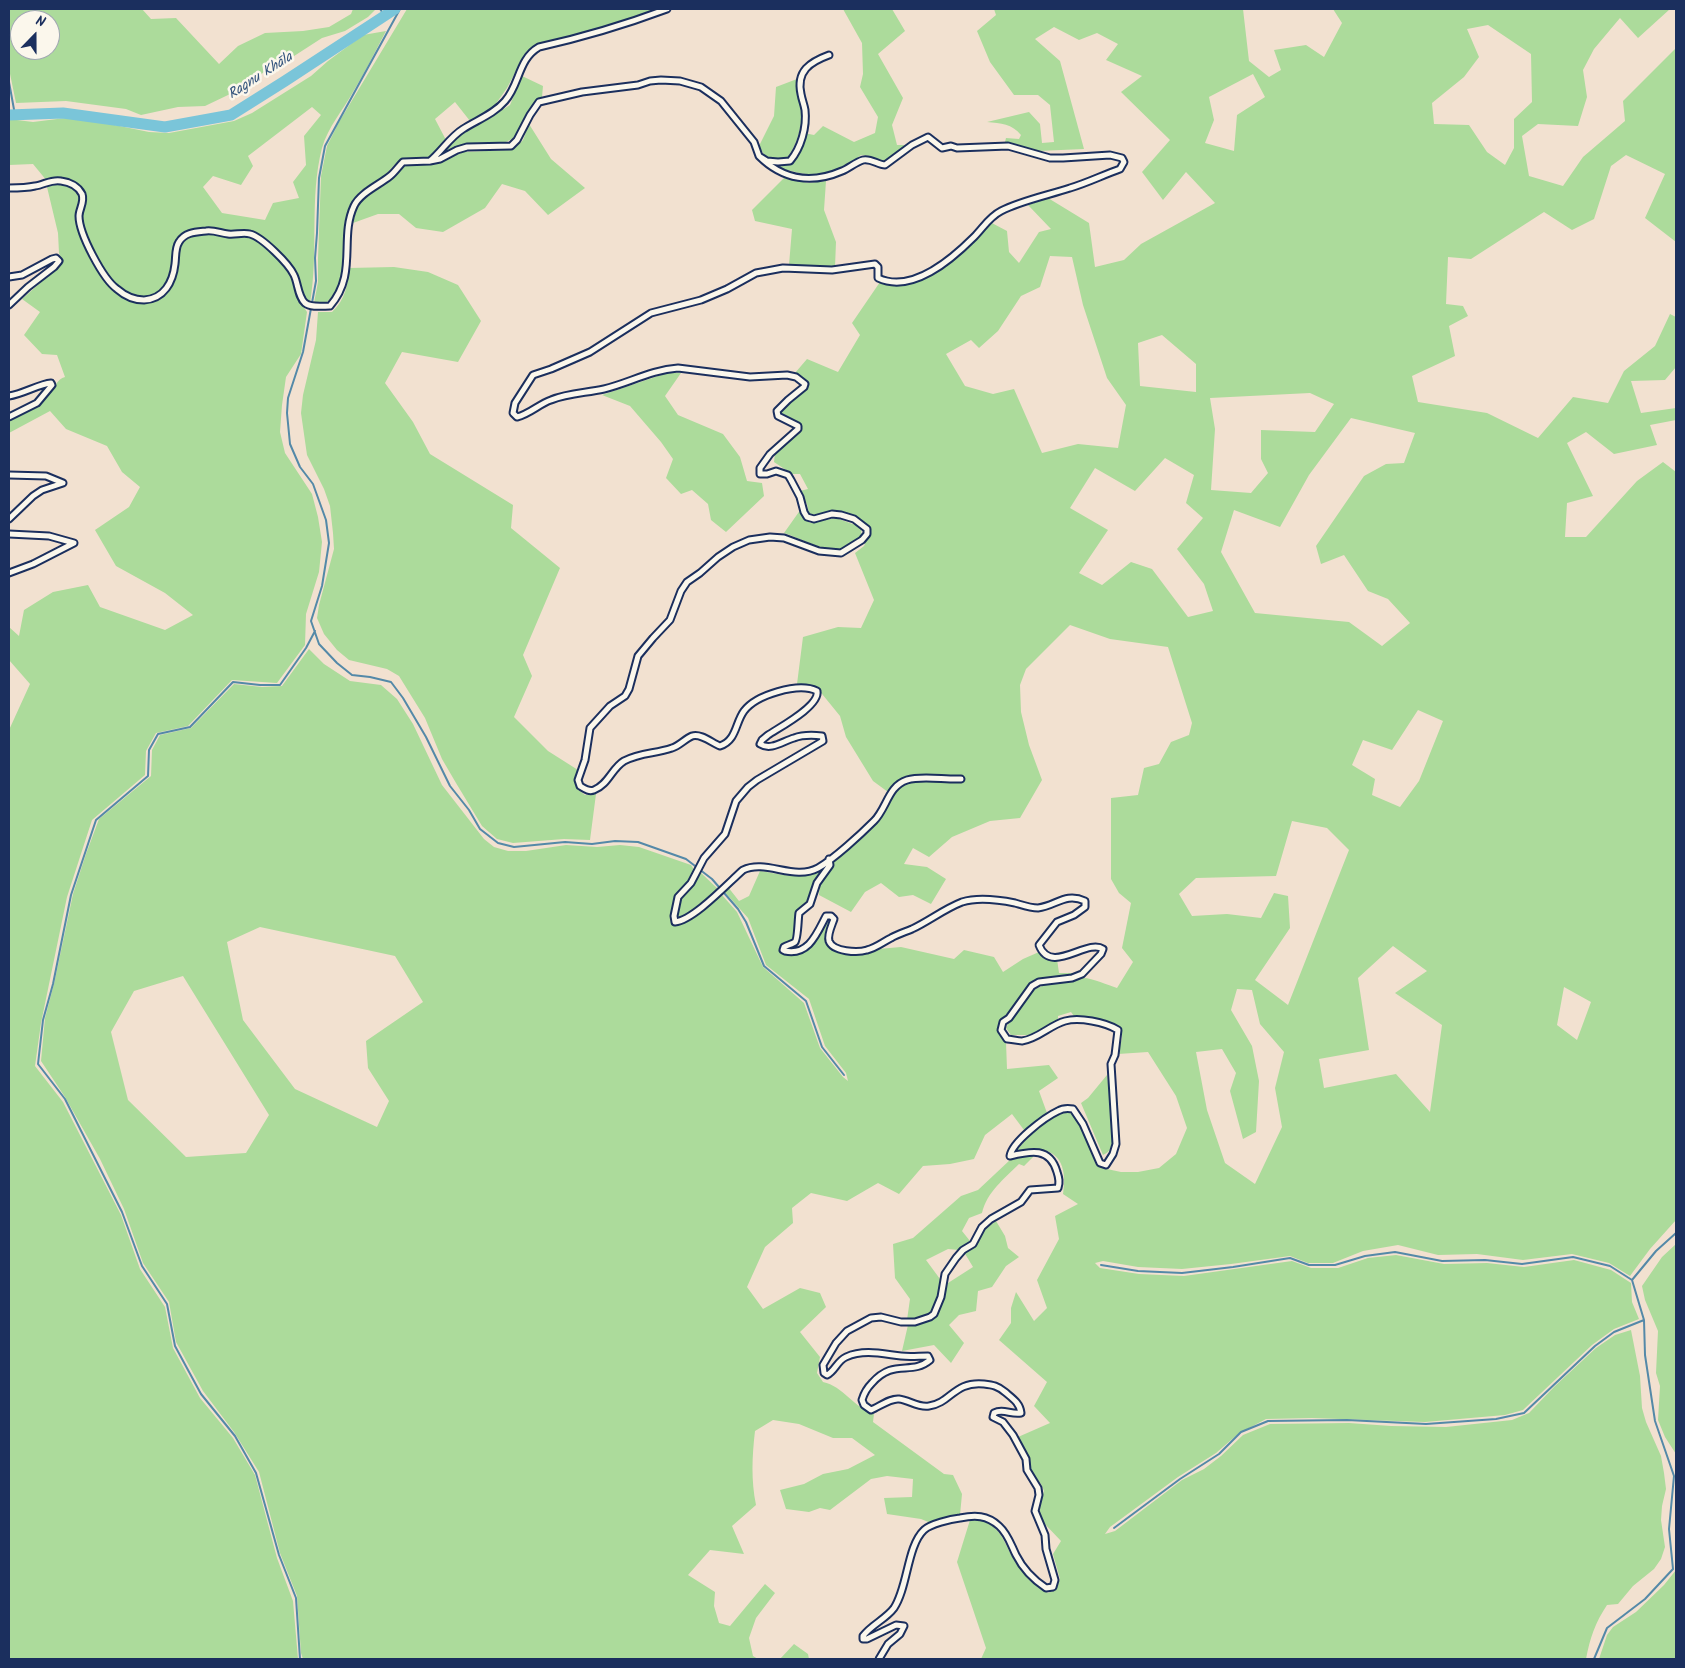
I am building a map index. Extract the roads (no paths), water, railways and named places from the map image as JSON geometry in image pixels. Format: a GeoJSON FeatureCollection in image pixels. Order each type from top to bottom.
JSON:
{"type":"FeatureCollection","features":[{"type":"Feature","properties":{"kind":"street"},"geometry":{"type":"LineString","coordinates":[[430,161],[463,129],[486,116],[505,101],[522,66],[532,51],[540,47],[614,28],[640,17],[667,9]]}},
{"type":"Feature","properties":{"kind":"street"},"geometry":{"type":"LineString","coordinates":[[760,156],[767,161],[778,162],[790,161],[796,153],[805,124],[805,109],[800,84],[802,74],[815,60],[830,56]]}},
{"type":"Feature","properties":{"kind":"street"},"geometry":{"type":"LineString","coordinates":[[9,188],[37,186],[49,181],[58,180],[74,184],[82,193],[83,201],[79,218],[94,258],[109,283],[128,297],[151,300],[160,296],[167,289],[172,277],[178,243],[190,232],[210,230],[225,234],[257,236],[275,252],[294,274],[302,300],[306,304],[330,306],[336,300],[344,284],[349,225],[353,207],[357,200],[393,173],[403,162],[440,159],[456,150],[467,147],[511,146],[517,140],[539,102],[582,92],[661,80],[691,83],[710,93],[721,102],[754,142],[760,156],[777,171],[806,180],[830,176],[863,160],[885,165],[912,145],[928,137],[942,148],[951,146],[957,148],[1008,146],[1050,158],[1110,155],[1122,158],[1124,162],[1120,169],[998,212],[974,238],[941,265],[913,279],[904,282],[885,281],[878,278],[878,267],[875,264],[832,270],[783,268],[756,273],[727,289],[701,300],[651,313],[590,352],[533,375],[515,403],[513,413],[517,417],[523,416],[554,398],[605,389],[655,371],[678,368],[750,377],[787,375],[796,377],[805,384],[800,392],[788,400],[777,412],[778,416],[798,426],[798,429],[770,454],[760,468],[760,474],[776,471],[788,475],[808,517],[814,519],[832,514],[841,515],[854,519],[863,524],[867,529],[867,534],[854,546],[841,553],[819,551],[795,541],[770,537],[749,540],[733,546],[687,582],[681,591],[670,620],[638,656],[629,689],[625,696],[610,706],[590,728],[585,760],[578,780],[580,786],[592,791],[600,787],[616,768],[624,762],[641,754],[674,747],[692,736],[699,736],[720,746],[726,744],[732,738],[742,713],[746,708],[773,694],[786,689],[806,687],[817,691],[816,699],[800,714],[768,735],[760,744],[763,746],[775,746],[794,738],[813,735],[822,736],[824,741],[757,780],[736,801],[725,834],[704,858],[691,884],[678,897],[674,916],[675,922],[680,921],[699,909],[739,874],[751,867],[799,873],[818,868],[876,820],[890,794],[898,784],[917,778],[961,779]]}},
{"type":"Feature","properties":{"kind":"street"},"geometry":{"type":"LineString","coordinates":[[9,277],[22,275],[52,259],[56,258],[59,261],[9,305]]}},
{"type":"Feature","properties":{"kind":"street"},"geometry":{"type":"LineString","coordinates":[[9,396],[29,391],[46,383],[51,383],[52,385],[37,403],[9,417]]}},
{"type":"Feature","properties":{"kind":"street"},"geometry":{"type":"LineString","coordinates":[[9,475],[46,476],[63,483],[42,490],[9,519]]}},
{"type":"Feature","properties":{"kind":"street"},"geometry":{"type":"LineString","coordinates":[[9,534],[49,536],[74,543],[33,564],[9,573]]}},
{"type":"Feature","properties":{"kind":"street"},"geometry":{"type":"LineString","coordinates":[[829,859],[830,865],[817,884],[810,904],[799,913],[795,942],[785,945],[783,950],[790,952],[799,951],[807,946],[815,937],[826,916],[831,916],[834,919],[829,942],[833,946],[844,950],[859,952],[873,948],[962,902],[975,900],[1005,901],[1037,908],[1068,898],[1079,899],[1085,902],[1085,907],[1074,915],[1057,922],[1039,945],[1042,951],[1048,955],[1063,957],[1075,954],[1089,946],[1098,946],[1103,949],[1101,954],[1082,974],[1072,978],[1039,982],[1032,986],[1009,1018],[1003,1022],[1001,1030],[1007,1039],[1022,1041],[1065,1021],[1087,1021],[1112,1026],[1118,1030],[1115,1055],[1111,1064],[1116,1144],[1113,1154],[1106,1165],[1100,1163],[1084,1124],[1073,1109],[1060,1110],[1048,1117],[1026,1135],[1011,1152],[1010,1156],[1034,1151],[1049,1157],[1055,1165],[1059,1176],[1060,1184],[1058,1188],[1030,1190],[1021,1202],[991,1219],[982,1227],[973,1244],[963,1250],[949,1266],[945,1274],[938,1306],[930,1317],[914,1322],[881,1317],[871,1318],[847,1331],[836,1343],[823,1365],[824,1373],[827,1375],[831,1373],[838,1362],[856,1354],[878,1352],[900,1356],[928,1356],[930,1360],[925,1364],[917,1367],[893,1368],[878,1375],[867,1388],[862,1400],[864,1405],[871,1410],[891,1400],[900,1399],[928,1407],[937,1404],[963,1386],[977,1383],[996,1385],[1015,1400],[1021,1413],[999,1411],[994,1413],[993,1417],[1003,1422],[1013,1434],[1026,1459],[1027,1470],[1038,1488],[1039,1495],[1035,1511],[1046,1534],[1046,1550],[1055,1580],[1053,1587],[1046,1588],[1036,1582],[1024,1568],[1005,1533],[983,1516],[956,1518],[934,1524],[925,1529],[915,1545],[903,1586],[894,1608],[863,1636],[863,1639],[867,1640],[896,1625],[904,1626],[900,1634],[888,1644],[879,1659]]}},
{"type":"Feature","properties":{"kind":"waterway","name":"Ragnu Khāla"},"geometry":{"type":"LineString","coordinates":[[380,9],[385,16]]}},
{"type":"Feature","properties":{"kind":"waterway","name":"Ragnu Khāla"},"geometry":{"type":"LineString","coordinates":[[9,115],[63,113],[165,127],[231,115],[395,9]]}},
{"type":"Feature","properties":{"kind":"waterway"},"geometry":{"type":"LineString","coordinates":[[400,9],[325,146],[319,178],[315,258],[316,281],[303,352],[288,398],[287,413],[290,444],[300,467],[313,484],[326,520],[329,543],[322,586],[311,621],[319,644],[337,663],[352,675],[391,682],[403,698],[426,737],[450,786],[469,810],[480,829],[498,843],[514,847],[565,842],[592,844],[615,841],[638,842],[686,859],[712,879],[738,909],[746,922],[764,966],[806,1001],[822,1047],[844,1075]]}},
{"type":"Feature","properties":{"kind":"waterway"},"geometry":{"type":"LineString","coordinates":[[9,82],[15,115]]}},
{"type":"Feature","properties":{"kind":"waterway"},"geometry":{"type":"LineString","coordinates":[[300,1659],[296,1598],[279,1555],[256,1473],[235,1436],[201,1394],[175,1346],[167,1304],[142,1266],[122,1212],[65,1099],[38,1064],[43,1020],[53,984],[71,895],[96,820],[148,776],[149,750],[158,734],[190,727],[233,682],[280,685],[306,648],[315,631]]}},
{"type":"Feature","properties":{"kind":"waterway"},"geometry":{"type":"LineString","coordinates":[[1594,1659],[1607,1628],[1645,1599],[1673,1569],[1669,1529],[1674,1476],[1655,1421],[1645,1355],[1644,1320],[1632,1280],[1656,1251],[1676,1233]]}},
{"type":"Feature","properties":{"kind":"waterway"},"geometry":{"type":"LineString","coordinates":[[1101,1265],[1138,1271],[1182,1273],[1290,1258],[1309,1265],[1335,1265],[1365,1256],[1395,1252],[1442,1261],[1485,1260],[1522,1264],[1573,1257],[1610,1266],[1632,1280]]}},
{"type":"Feature","properties":{"kind":"waterway"},"geometry":{"type":"LineString","coordinates":[[1114,1528],[1180,1479],[1219,1454],[1241,1432],[1268,1421],[1347,1420],[1426,1424],[1496,1419],[1524,1413],[1595,1346],[1614,1332],[1644,1320]]}}]}
